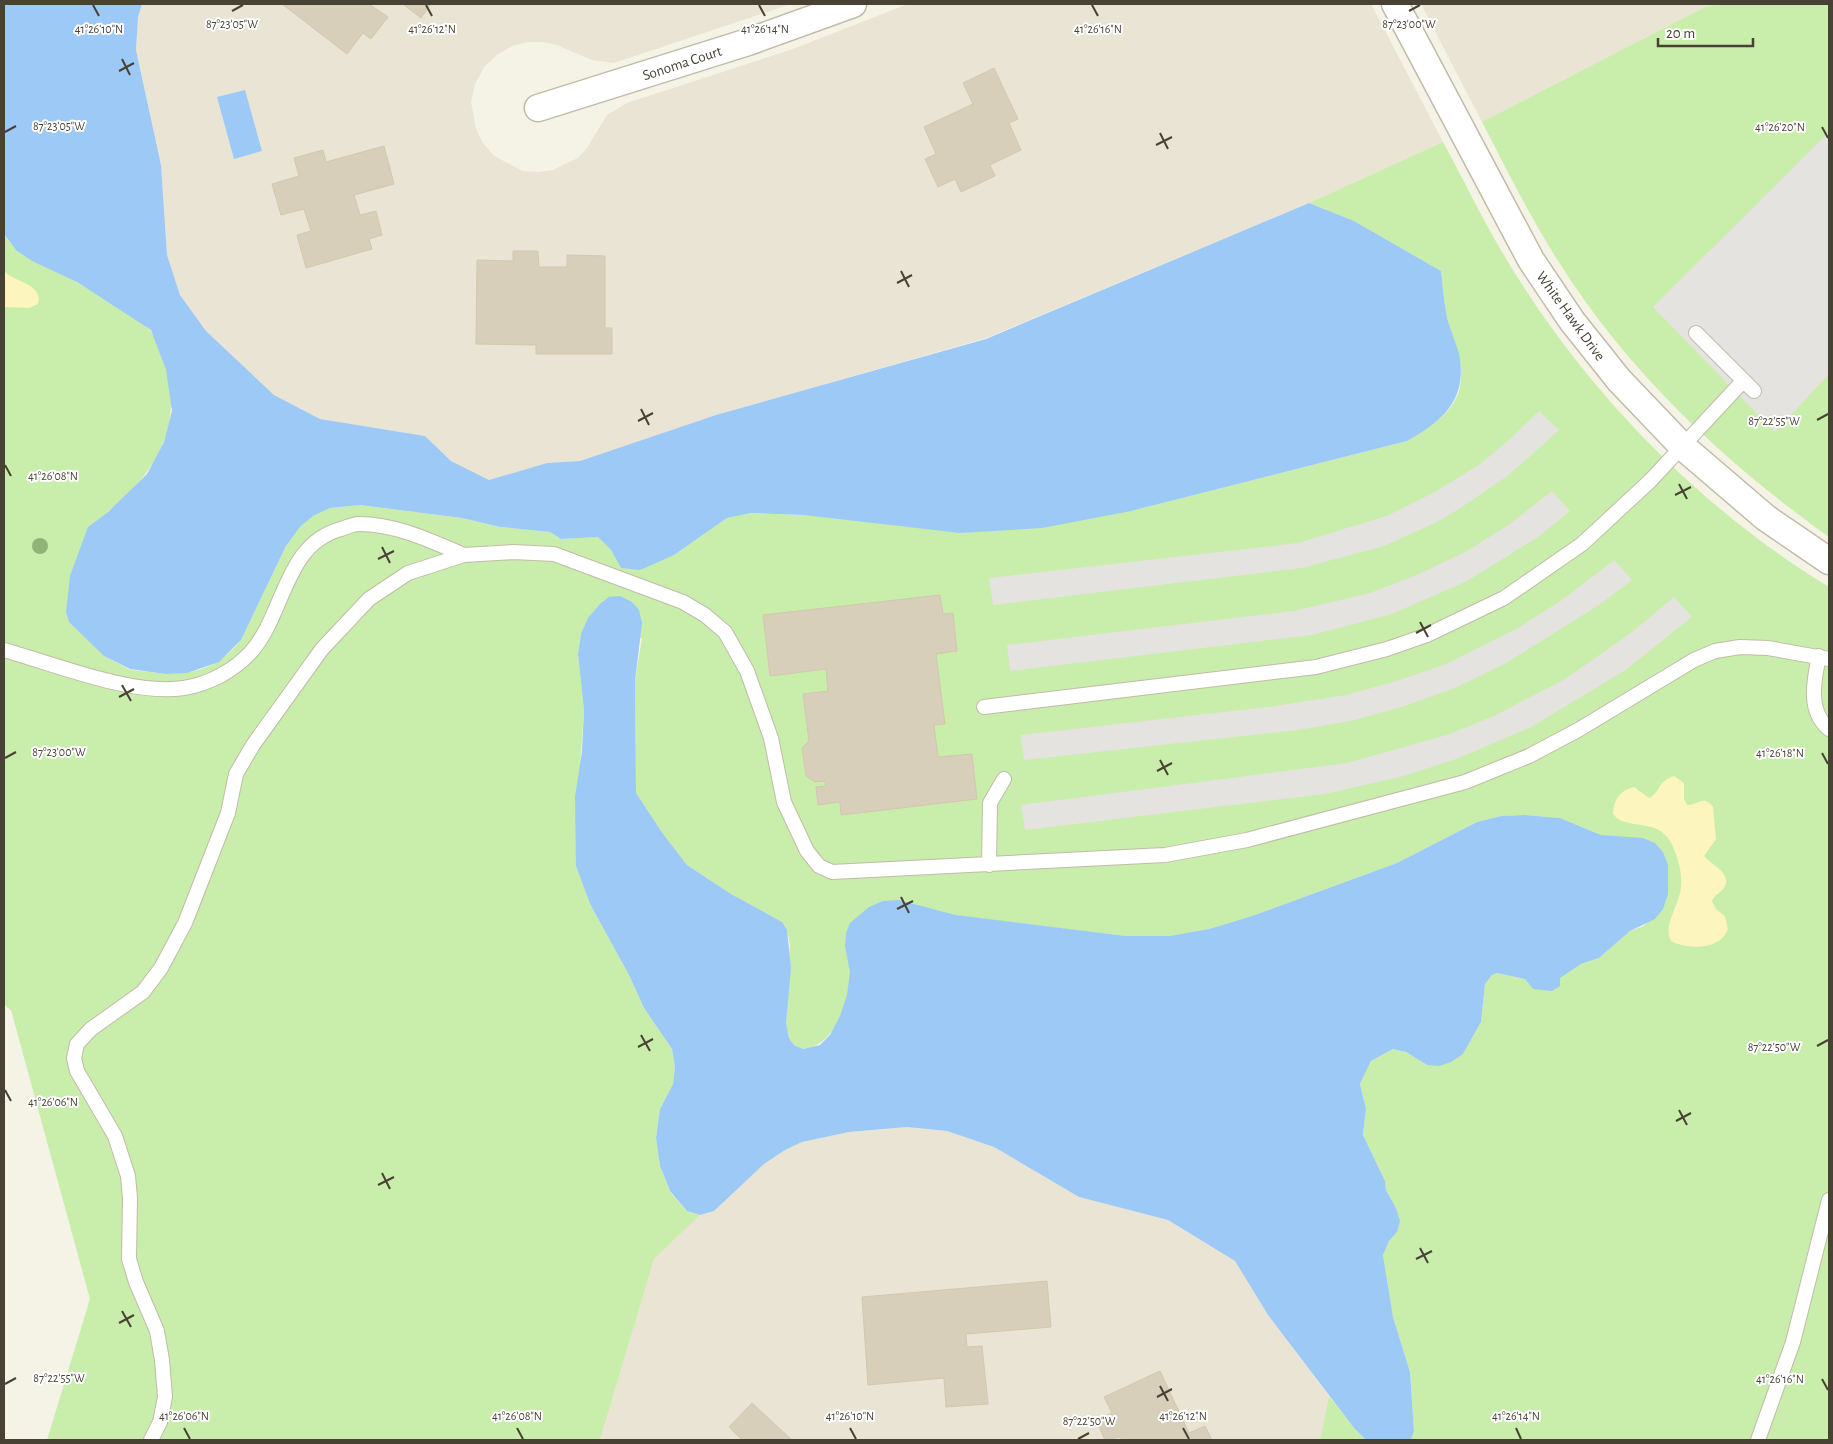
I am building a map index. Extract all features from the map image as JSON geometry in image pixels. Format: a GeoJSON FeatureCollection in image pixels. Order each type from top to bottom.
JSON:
{"type":"FeatureCollection","features":[{"type":"Feature","properties":{"kind":"street","name":"Sonoma Court"},"geometry":{"type":"LineString","coordinates":[[538,108],[748,42],[853,4]]}},
{"type":"Feature","properties":{"kind":"street","name":"White Hawk Drive"},"geometry":{"type":"LineString","coordinates":[[1395,4],[1531,260],[1572,321],[1620,380],[1683,447],[1766,518],[1829,562]]}},
{"type":"Feature","properties":{"kind":"lane"},"geometry":{"type":"LineString","coordinates":[[1696,333],[1754,392]]}},
{"type":"Feature","properties":{"kind":"lane"},"geometry":{"type":"LineString","coordinates":[[984,708],[1316,667],[1368,655],[1427,635],[1504,598],[1582,544],[1683,447],[1743,381]]}},
{"type":"Feature","properties":{"kind":"lane"},"geometry":{"type":"LineString","coordinates":[[4,650],[126,685],[183,688],[208,682],[230,670],[250,653],[265,631],[289,578],[306,550],[319,537],[358,524],[416,534],[464,555]]}},
{"type":"Feature","properties":{"kind":"lane"},"geometry":{"type":"LineString","coordinates":[[150,1440],[160,1422],[164,1397],[162,1360],[157,1331],[136,1282],[129,1259],[130,1198],[128,1176],[115,1136],[77,1071],[74,1058],[77,1044],[91,1029],[143,992],[161,968],[185,923],[228,813],[236,774],[253,745],[322,649],[368,599],[408,573],[464,555],[514,552],[554,554],[683,602],[705,615],[725,632],[747,671],[771,738],[784,802],[807,850],[819,866],[832,872],[1165,856],[1247,840],[1321,822],[1465,782],[1529,756],[1578,730],[1694,660],[1715,652],[1740,647],[1768,648],[1824,658],[1814,697],[1823,724],[1829,729]]}},
{"type":"Feature","properties":{"kind":"lane"},"geometry":{"type":"LineString","coordinates":[[989,865],[990,803],[1004,778]]}},
{"type":"Feature","properties":{"kind":"lane"},"geometry":{"type":"LineString","coordinates":[[1758,1440],[1793,1342],[1829,1200]]}},
{"type":"Feature","properties":{"kind":"shaded area"},"geometry":{"type":"Polygon","coordinates":[[[142,4],[791,4],[614,63],[592,60],[557,45],[544,42],[527,42],[512,46],[497,55],[484,67],[475,84],[471,102],[476,129],[483,143],[494,156],[523,171],[539,172],[553,170],[578,158],[587,148],[607,115],[627,103],[793,49],[908,4],[1371,4],[1443,142],[1309,203],[986,338],[716,415],[580,461],[547,463],[489,480],[451,461],[425,436],[320,419],[274,395],[206,331],[180,295],[167,255],[161,165],[136,50],[138,17],[142,4]]]}},
{"type":"Feature","properties":{"kind":"shaded area"},"geometry":{"type":"Polygon","coordinates":[[[1421,4],[1717,4],[1705,7],[1482,122],[1421,4]]]}},
{"type":"Feature","properties":{"kind":"shaded area"},"geometry":{"type":"Polygon","coordinates":[[[1829,132],[1829,374],[1775,432],[1653,307],[1829,132]]]}},
{"type":"Feature","properties":{"kind":"shaded area"},"geometry":{"type":"Polygon","coordinates":[[[1539,411],[1559,430],[1528,458],[1506,477],[1459,509],[1435,523],[1384,546],[1302,568],[993,605],[989,578],[1298,543],[1387,516],[1433,493],[1479,465],[1539,411]]]}},
{"type":"Feature","properties":{"kind":"shaded area"},"geometry":{"type":"Polygon","coordinates":[[[1552,491],[1570,511],[1538,537],[1467,581],[1392,614],[1312,635],[1010,671],[1007,645],[1294,611],[1370,593],[1419,574],[1467,551],[1510,524],[1552,491]]]}},
{"type":"Feature","properties":{"kind":"shaded area"},"geometry":{"type":"Polygon","coordinates":[[[1614,560],[1632,580],[1599,605],[1506,663],[1457,687],[1405,706],[1351,721],[1298,730],[1024,760],[1021,735],[1268,707],[1346,695],[1397,681],[1446,664],[1518,628],[1562,600],[1614,560]]]}},
{"type":"Feature","properties":{"kind":"shaded area"},"geometry":{"type":"Polygon","coordinates":[[[1674,597],[1692,617],[1624,671],[1531,727],[1456,759],[1404,776],[1325,794],[1025,830],[1021,805],[1347,763],[1447,735],[1496,715],[1565,679],[1631,633],[1674,597]]]}},
{"type":"Feature","properties":{"kind":"shaded area"},"geometry":{"type":"Polygon","coordinates":[[[907,1127],[947,1131],[994,1147],[1079,1197],[1168,1220],[1235,1261],[1268,1315],[1329,1396],[1320,1440],[600,1440],[654,1259],[700,1215],[714,1211],[764,1164],[785,1150],[802,1142],[849,1132],[907,1127]]]}},
{"type":"Feature","properties":{"kind":"green space"},"geometry":{"type":"Polygon","coordinates":[[[1717,4],[1829,4],[1829,537],[1754,480],[1719,449],[1651,382],[1620,347],[1564,270],[1521,197],[1482,122],[1705,7],[1717,4]]]}},
{"type":"Feature","properties":{"kind":"green space"},"geometry":{"type":"Polygon","coordinates":[[[1443,142],[1494,238],[1533,302],[1605,396],[1688,481],[1780,555],[1829,587],[1829,1440],[1411,1440],[1414,1431],[1410,1372],[1393,1317],[1383,1255],[1389,1241],[1397,1232],[1396,1208],[1386,1190],[1385,1181],[1363,1135],[1366,1109],[1360,1084],[1371,1061],[1393,1049],[1406,1052],[1427,1065],[1463,1054],[1481,1022],[1485,984],[1492,975],[1497,973],[1525,979],[1533,989],[1560,986],[1559,978],[1581,964],[1599,958],[1630,931],[1644,926],[1668,894],[1668,865],[1614,837],[1601,835],[1560,818],[1525,815],[1501,816],[1477,822],[1397,863],[1252,916],[1209,929],[1169,936],[1126,936],[991,920],[956,915],[899,900],[846,933],[850,984],[844,1008],[839,1020],[824,1040],[814,1046],[803,1049],[794,1045],[789,1038],[786,1023],[790,945],[787,930],[781,922],[731,894],[687,865],[663,835],[636,793],[635,681],[642,638],[581,634],[578,654],[584,710],[576,821],[576,866],[590,904],[629,975],[644,1008],[672,1049],[675,1067],[673,1084],[660,1109],[656,1138],[660,1166],[670,1192],[687,1211],[700,1215],[654,1259],[600,1440],[47,1440],[90,1299],[11,1010],[4,1005],[4,234],[28,258],[78,283],[140,322],[153,334],[169,386],[171,411],[166,434],[157,455],[144,475],[128,494],[88,527],[104,656],[131,670],[178,673],[190,672],[212,665],[232,650],[241,640],[286,546],[300,527],[313,516],[330,508],[360,505],[462,518],[500,527],[550,532],[561,539],[598,537],[611,550],[621,568],[674,555],[727,518],[751,513],[804,515],[1131,511],[1407,441],[1445,414],[1459,392],[1461,382],[1460,362],[1448,321],[1441,271],[1354,221],[1309,203],[1443,142]]]}},
{"type":"Feature","properties":{"kind":"green space"},"geometry":{"type":"Polygon","coordinates":[[[1329,1396],[1354,1428],[1366,1440],[1320,1440],[1329,1396]]]}},
{"type":"Feature","properties":{"kind":"sand"},"geometry":{"type":"Polygon","coordinates":[[[4,271],[33,288],[39,297],[38,304],[29,308],[4,307],[4,271]]]}},
{"type":"Feature","properties":{"kind":"sand"},"geometry":{"type":"Polygon","coordinates":[[[1674,776],[1684,783],[1684,799],[1687,805],[1707,801],[1713,807],[1716,839],[1704,856],[1724,874],[1726,879],[1723,889],[1712,901],[1716,909],[1725,916],[1728,929],[1719,941],[1703,946],[1695,947],[1678,944],[1671,941],[1669,935],[1671,917],[1681,886],[1678,860],[1670,841],[1657,829],[1625,822],[1613,814],[1614,804],[1618,796],[1629,788],[1634,787],[1649,798],[1656,793],[1665,781],[1674,776]]]}},
{"type":"Feature","properties":{"kind":"water"},"geometry":{"type":"Polygon","coordinates":[[[4,4],[142,4],[138,17],[136,50],[161,165],[167,255],[180,295],[206,331],[274,395],[320,419],[425,436],[451,461],[489,480],[547,463],[580,461],[716,415],[986,339],[1309,203],[1354,221],[1441,271],[1449,325],[1459,354],[1460,384],[1450,407],[1442,417],[1407,441],[1131,511],[1042,528],[960,533],[804,515],[751,513],[727,518],[674,555],[640,570],[621,568],[611,550],[598,537],[561,539],[550,532],[500,527],[462,518],[360,505],[330,508],[313,516],[300,527],[286,546],[241,640],[219,662],[187,673],[166,674],[130,669],[104,656],[69,622],[66,612],[70,576],[88,527],[108,512],[147,474],[164,442],[172,411],[166,370],[151,330],[77,282],[32,261],[16,250],[4,234],[4,4]]]}},
{"type":"Feature","properties":{"kind":"water"},"geometry":{"type":"Polygon","coordinates":[[[245,90],[262,151],[234,159],[217,97],[245,90]]]}},
{"type":"Feature","properties":{"kind":"water"},"geometry":{"type":"Polygon","coordinates":[[[620,596],[632,602],[639,610],[642,623],[635,681],[636,793],[663,834],[687,865],[731,894],[782,922],[787,930],[791,968],[786,1023],[789,1038],[794,1045],[803,1049],[820,1045],[830,1035],[840,1016],[847,995],[850,972],[845,946],[846,933],[850,923],[869,907],[883,901],[899,900],[956,915],[1126,936],[1169,936],[1209,929],[1252,916],[1397,863],[1477,822],[1501,816],[1525,815],[1560,818],[1601,835],[1643,838],[1655,843],[1663,852],[1668,865],[1668,894],[1663,909],[1655,919],[1630,931],[1599,958],[1581,964],[1560,978],[1560,986],[1552,991],[1533,989],[1525,979],[1497,973],[1492,975],[1485,984],[1481,1022],[1463,1054],[1451,1062],[1439,1066],[1427,1065],[1406,1052],[1393,1049],[1371,1061],[1360,1084],[1366,1109],[1363,1135],[1385,1181],[1386,1190],[1396,1208],[1400,1221],[1397,1232],[1389,1241],[1383,1255],[1393,1317],[1410,1372],[1414,1431],[1411,1440],[1366,1440],[1354,1428],[1268,1315],[1235,1261],[1168,1220],[1079,1197],[994,1147],[947,1131],[907,1127],[849,1132],[802,1142],[785,1150],[764,1164],[714,1211],[700,1215],[687,1211],[670,1191],[660,1166],[656,1138],[660,1109],[673,1084],[675,1067],[672,1049],[644,1008],[629,975],[590,904],[576,866],[575,797],[582,751],[584,710],[578,654],[581,634],[588,618],[600,604],[609,597],[620,596]]]}},
{"type":"Feature","properties":{"kind":"building"},"geometry":{"type":"Polygon","coordinates":[[[282,4],[369,4],[388,17],[371,39],[363,33],[347,54],[282,4]]]}},
{"type":"Feature","properties":{"kind":"building"},"geometry":{"type":"Polygon","coordinates":[[[403,4],[431,4],[421,18],[403,4]]]}},
{"type":"Feature","properties":{"kind":"building"},"geometry":{"type":"Polygon","coordinates":[[[994,68],[1018,119],[1009,123],[1021,150],[990,165],[995,176],[961,192],[955,179],[938,187],[925,159],[936,154],[924,127],[973,104],[963,83],[994,68]]]}},
{"type":"Feature","properties":{"kind":"building"},"geometry":{"type":"Polygon","coordinates":[[[384,146],[394,184],[354,195],[360,215],[376,211],[382,235],[369,239],[372,249],[306,268],[297,235],[311,231],[304,209],[281,215],[272,184],[299,176],[294,158],[323,150],[326,162],[384,146]]]}},
{"type":"Feature","properties":{"kind":"building"},"geometry":{"type":"Polygon","coordinates":[[[513,251],[538,251],[539,267],[567,267],[567,255],[605,256],[605,328],[612,328],[612,354],[536,354],[536,345],[476,344],[477,260],[513,261],[513,251]]]}},
{"type":"Feature","properties":{"kind":"building"},"geometry":{"type":"Polygon","coordinates":[[[940,595],[943,614],[953,613],[957,651],[936,654],[945,724],[934,725],[938,757],[972,754],[977,799],[841,815],[840,802],[818,805],[816,787],[826,786],[825,781],[815,782],[806,776],[802,748],[809,741],[803,694],[828,691],[826,669],[770,676],[763,615],[940,595]]]}},
{"type":"Feature","properties":{"kind":"building"},"geometry":{"type":"Polygon","coordinates":[[[1047,1281],[1051,1327],[966,1334],[967,1347],[982,1346],[988,1404],[946,1407],[944,1378],[868,1385],[862,1297],[1047,1281]]]}},
{"type":"Feature","properties":{"kind":"building"},"geometry":{"type":"Polygon","coordinates":[[[1160,1371],[1189,1433],[1205,1426],[1212,1440],[1122,1440],[1120,1437],[1105,1440],[1096,1420],[1112,1413],[1104,1397],[1160,1371]]]}},
{"type":"Feature","properties":{"kind":"building"},"geometry":{"type":"Polygon","coordinates":[[[752,1403],[792,1440],[742,1440],[729,1427],[752,1403]]]}}]}
